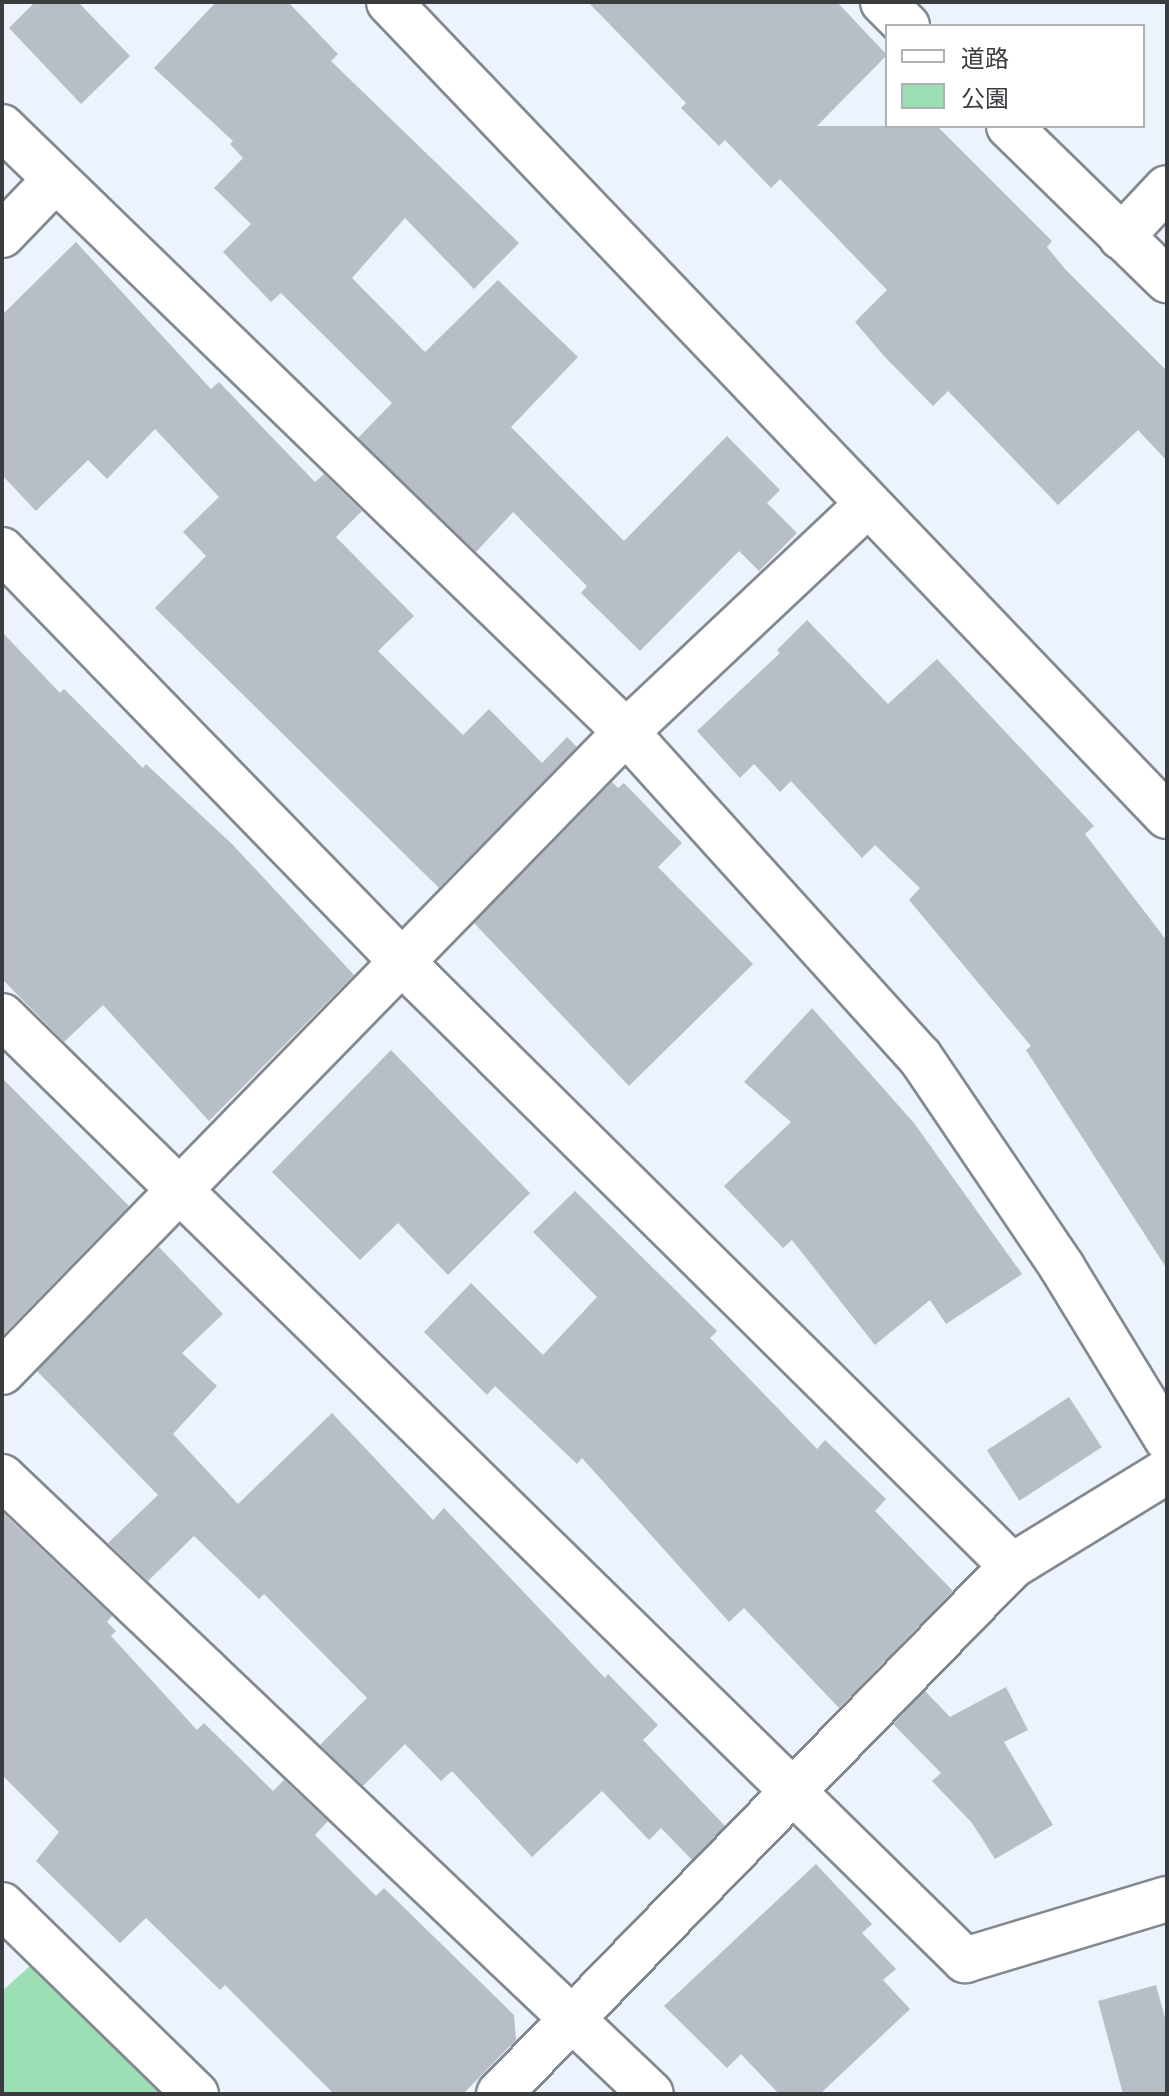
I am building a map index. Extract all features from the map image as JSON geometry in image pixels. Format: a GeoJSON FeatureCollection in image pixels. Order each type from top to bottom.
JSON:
{"type":"FeatureCollection","features":[{"type":"Feature","properties":{"kind":"street"},"geometry":{"type":"LineString","coordinates":[[389,2],[1167,816]]}},
{"type":"Feature","properties":{"kind":"street"},"geometry":{"type":"LineString","coordinates":[[883,2],[905,24]]}},
{"type":"Feature","properties":{"kind":"street"},"geometry":{"type":"LineString","coordinates":[[2,127],[626,732],[920,1057],[1062,1267],[1167,1439]]}},
{"type":"Feature","properties":{"kind":"street"},"geometry":{"type":"LineString","coordinates":[[1011,128],[1167,280]]}},
{"type":"Feature","properties":{"kind":"street"},"geometry":{"type":"LineString","coordinates":[[2,235],[55,180]]}},
{"type":"Feature","properties":{"kind":"street"},"geometry":{"type":"LineString","coordinates":[[1121,237],[1167,188]]}},
{"type":"Feature","properties":{"kind":"street"},"geometry":{"type":"LineString","coordinates":[[2,1372],[626,732],[867,505]]}},
{"type":"Feature","properties":{"kind":"street"},"geometry":{"type":"LineString","coordinates":[[2,550],[402,961],[1012,1566]]}},
{"type":"Feature","properties":{"kind":"street"},"geometry":{"type":"LineString","coordinates":[[2,1016],[965,1960],[1167,1899]]}},
{"type":"Feature","properties":{"kind":"street"},"geometry":{"type":"LineString","coordinates":[[499,2094],[795,1796],[1012,1566],[1167,1471]]}},
{"type":"Feature","properties":{"kind":"street"},"geometry":{"type":"LineString","coordinates":[[2,1477],[651,2094]]}},
{"type":"Feature","properties":{"kind":"street"},"geometry":{"type":"LineString","coordinates":[[2,1905],[196,2094]]}},
{"type":"Feature","properties":{"kind":"green space"},"geometry":{"type":"Polygon","coordinates":[[[30,1966],[164,2094],[2,2094],[2,1991],[30,1966]]]}},
{"type":"Feature","properties":{"kind":"building"},"geometry":{"type":"Polygon","coordinates":[[[35,2],[78,2],[130,56],[81,104],[9,28],[35,2]]]}},
{"type":"Feature","properties":{"kind":"building"},"geometry":{"type":"Polygon","coordinates":[[[216,2],[288,2],[338,54],[331,61],[519,243],[474,289],[405,218],[352,278],[425,352],[498,280],[578,357],[511,427],[624,541],[727,436],[780,490],[767,503],[797,533],[759,571],[739,551],[640,651],[581,593],[587,586],[513,512],[476,552],[358,438],[392,403],[281,293],[271,302],[223,252],[251,224],[214,188],[243,158],[230,144],[233,141],[154,68],[216,2]]]}},
{"type":"Feature","properties":{"kind":"building"},"geometry":{"type":"Polygon","coordinates":[[[588,2],[837,2],[885,53],[885,57],[817,126],[939,128],[1052,241],[1047,247],[1065,269],[1167,371],[1167,461],[1138,430],[1058,505],[948,391],[933,406],[884,356],[855,322],[887,290],[780,179],[771,188],[725,140],[719,146],[681,108],[686,103],[588,2]]]}},
{"type":"Feature","properties":{"kind":"building"},"geometry":{"type":"Polygon","coordinates":[[[76,242],[211,389],[219,382],[315,482],[324,474],[362,511],[336,537],[414,616],[378,651],[463,735],[489,709],[542,763],[567,737],[577,747],[439,888],[155,608],[206,556],[183,532],[219,497],[155,429],[107,479],[88,460],[36,511],[2,475],[2,315],[76,242]]]}},
{"type":"Feature","properties":{"kind":"building"},"geometry":{"type":"Polygon","coordinates":[[[807,620],[888,704],[937,659],[1094,826],[1085,834],[1167,941],[1167,1269],[1026,1050],[1031,1046],[909,900],[920,888],[875,845],[862,858],[791,781],[780,792],[754,764],[740,778],[697,731],[780,653],[777,650],[807,620]]]}},
{"type":"Feature","properties":{"kind":"building"},"geometry":{"type":"Polygon","coordinates":[[[2,632],[60,693],[64,689],[143,768],[146,764],[232,844],[354,975],[209,1121],[103,1005],[64,1042],[2,979],[2,632]]]}},
{"type":"Feature","properties":{"kind":"building"},"geometry":{"type":"Polygon","coordinates":[[[612,782],[618,788],[624,783],[682,843],[658,867],[753,964],[629,1086],[474,923],[612,782]]]}},
{"type":"Feature","properties":{"kind":"building"},"geometry":{"type":"Polygon","coordinates":[[[812,1008],[914,1123],[1022,1274],[946,1324],[930,1300],[875,1345],[792,1240],[783,1248],[724,1186],[791,1122],[744,1082],[812,1008]]]}},
{"type":"Feature","properties":{"kind":"building"},"geometry":{"type":"Polygon","coordinates":[[[391,1050],[530,1193],[448,1275],[398,1223],[360,1260],[272,1172],[391,1050]]]}},
{"type":"Feature","properties":{"kind":"building"},"geometry":{"type":"Polygon","coordinates":[[[2,1078],[129,1206],[2,1336],[2,1078]]]}},
{"type":"Feature","properties":{"kind":"building"},"geometry":{"type":"Polygon","coordinates":[[[575,1191],[717,1331],[710,1338],[817,1449],[825,1440],[886,1499],[875,1511],[953,1591],[839,1708],[744,1608],[729,1622],[582,1458],[577,1464],[495,1386],[487,1395],[424,1332],[471,1283],[543,1355],[597,1297],[533,1232],[575,1191]]]}},
{"type":"Feature","properties":{"kind":"building"},"geometry":{"type":"Polygon","coordinates":[[[159,1247],[223,1314],[182,1353],[217,1386],[173,1434],[238,1504],[332,1413],[433,1520],[444,1508],[605,1678],[608,1674],[658,1725],[643,1740],[725,1826],[692,1860],[661,1828],[649,1840],[602,1791],[532,1857],[452,1771],[441,1781],[405,1744],[363,1786],[320,1745],[367,1698],[264,1594],[259,1599],[194,1536],[148,1581],[108,1543],[158,1495],[37,1371],[159,1247]]]}},
{"type":"Feature","properties":{"kind":"building"},"geometry":{"type":"Polygon","coordinates":[[[1069,1397],[1102,1447],[1019,1501],[987,1450],[1069,1397]]]}},
{"type":"Feature","properties":{"kind":"building"},"geometry":{"type":"Polygon","coordinates":[[[2,1512],[112,1616],[107,1622],[116,1631],[111,1636],[197,1730],[204,1723],[273,1791],[284,1780],[328,1821],[315,1835],[376,1896],[384,1888],[514,2015],[516,2040],[463,2094],[334,2094],[225,1985],[220,1990],[146,1918],[120,1943],[36,1861],[59,1832],[2,1775],[2,1512]]]}},
{"type":"Feature","properties":{"kind":"building"},"geometry":{"type":"Polygon","coordinates":[[[1006,1687],[1028,1730],[1004,1742],[1053,1825],[995,1859],[972,1823],[932,1781],[941,1773],[893,1724],[925,1691],[950,1717],[1006,1687]]]}},
{"type":"Feature","properties":{"kind":"building"},"geometry":{"type":"Polygon","coordinates":[[[816,1864],[872,1924],[862,1933],[896,1969],[883,1980],[910,2009],[820,2094],[779,2094],[741,2054],[727,2068],[664,2006],[816,1864]]]}},
{"type":"Feature","properties":{"kind":"building"},"geometry":{"type":"Polygon","coordinates":[[[1156,1985],[1167,2025],[1167,2094],[1123,2094],[1098,2001],[1156,1985]]]}}]}
